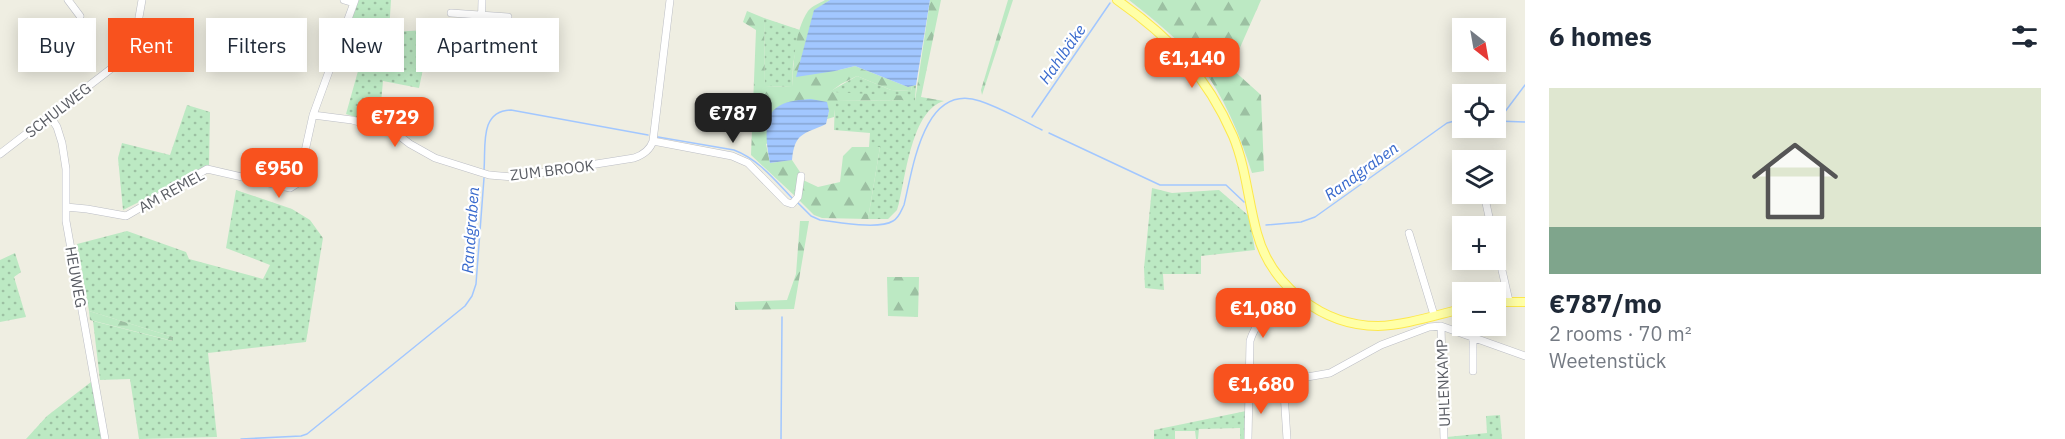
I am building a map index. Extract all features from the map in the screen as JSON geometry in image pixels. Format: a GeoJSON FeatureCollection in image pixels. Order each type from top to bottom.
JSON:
{"type":"FeatureCollection","features":[{"type":"Feature","properties":{"kind":"main road"},"geometry":{"type":"LineString","coordinates":[[1117,0],[1139,15],[1174,46],[1195,70],[1216,102],[1234,139],[1240,158],[1261,246],[1272,267],[1290,289],[1318,310],[1353,323],[1380,326],[1452,311]]}},
{"type":"Feature","properties":{"kind":"main road"},"geometry":{"type":"LineString","coordinates":[[1506,301],[1525,302]]}},
{"type":"Feature","properties":{"kind":"street"},"geometry":{"type":"LineString","coordinates":[[69,0],[80,16]]}},
{"type":"Feature","properties":{"kind":"street","name":"SCHULWEG"},"geometry":{"type":"LineString","coordinates":[[0,154],[101,77],[121,58],[138,23],[140,0]]}},
{"type":"Feature","properties":{"kind":"street"},"geometry":{"type":"LineString","coordinates":[[344,0],[355,1]]}},
{"type":"Feature","properties":{"kind":"street"},"geometry":{"type":"LineString","coordinates":[[482,0],[482,16]]}},
{"type":"Feature","properties":{"kind":"street"},"geometry":{"type":"LineString","coordinates":[[670,0],[653,141],[732,156],[748,163],[786,202],[792,204],[798,197],[801,176]]}},
{"type":"Feature","properties":{"kind":"street","name":"AM REMEL"},"geometry":{"type":"LineString","coordinates":[[66,207],[126,216],[207,169],[290,188],[298,183],[313,115],[355,1]]}},
{"type":"Feature","properties":{"kind":"street"},"geometry":{"type":"LineString","coordinates":[[451,13],[508,17]]}},
{"type":"Feature","properties":{"kind":"street","name":"ZUM BROOK"},"geometry":{"type":"LineString","coordinates":[[313,115],[352,120],[393,131],[435,158],[489,175],[514,177],[626,160],[644,153],[653,141]]}},
{"type":"Feature","properties":{"kind":"street","name":"HEUWEG"},"geometry":{"type":"LineString","coordinates":[[50,116],[62,143],[66,169],[68,234],[105,439]]}},
{"type":"Feature","properties":{"kind":"street"},"geometry":{"type":"LineString","coordinates":[[1410,233],[1434,315]]}},
{"type":"Feature","properties":{"kind":"street"},"geometry":{"type":"LineString","coordinates":[[1502,270],[1509,301]]}},
{"type":"Feature","properties":{"kind":"street"},"geometry":{"type":"LineString","coordinates":[[1248,439],[1252,333],[1257,324],[1290,289]]}},
{"type":"Feature","properties":{"kind":"street"},"geometry":{"type":"LineString","coordinates":[[1249,394],[1261,392],[1281,383],[1330,373],[1381,345],[1429,327],[1441,326],[1525,356]]}},
{"type":"Feature","properties":{"kind":"street","name":"UHLENKAMP"},"geometry":{"type":"LineString","coordinates":[[1441,326],[1444,439]]}},
{"type":"Feature","properties":{"kind":"street"},"geometry":{"type":"LineString","coordinates":[[1473,338],[1473,371]]}},
{"type":"Feature","properties":{"kind":"street"},"geometry":{"type":"LineString","coordinates":[[1281,383],[1284,392],[1287,439]]}},
{"type":"Feature","properties":{"kind":"green space"},"geometry":{"type":"Polygon","coordinates":[[[358,0],[391,0],[390,18],[352,18],[358,0]]]}},
{"type":"Feature","properties":{"kind":"green space"},"geometry":{"type":"Polygon","coordinates":[[[825,0],[830,0],[814,11],[835,71],[855,66],[908,87],[912,86],[911,91],[891,90],[857,76],[830,92],[910,96],[910,100],[836,101],[834,117],[827,119],[829,111],[766,144],[770,163],[792,160],[800,172],[796,197],[751,155],[756,30],[743,22],[747,11],[764,18],[765,86],[792,87],[796,48],[803,19],[808,11],[825,0]]]}},
{"type":"Feature","properties":{"kind":"green space"},"geometry":{"type":"Polygon","coordinates":[[[930,0],[941,0],[921,97],[944,101],[915,101],[930,0]]]}},
{"type":"Feature","properties":{"kind":"green space"},"geometry":{"type":"Polygon","coordinates":[[[1008,0],[1013,0],[982,95],[981,90],[1008,0]]]}},
{"type":"Feature","properties":{"kind":"green space"},"geometry":{"type":"Polygon","coordinates":[[[1129,0],[1261,0],[1231,68],[1261,95],[1264,171],[1252,173],[1230,116],[1217,90],[1200,65],[1175,39],[1129,0]]]}},
{"type":"Feature","properties":{"kind":"green space"},"geometry":{"type":"Polygon","coordinates":[[[764,18],[800,30],[793,64],[792,87],[765,86],[764,18]]]}},
{"type":"Feature","properties":{"kind":"green space"},"geometry":{"type":"Polygon","coordinates":[[[404,31],[416,31],[416,72],[422,72],[419,88],[383,81],[379,124],[346,114],[358,72],[404,72],[404,31]]]}},
{"type":"Feature","properties":{"kind":"green space"},"geometry":{"type":"Polygon","coordinates":[[[857,76],[891,90],[911,91],[912,86],[916,85],[915,101],[944,101],[933,107],[924,117],[912,145],[897,210],[888,219],[868,219],[880,147],[869,147],[870,133],[834,130],[835,101],[910,100],[829,92],[857,76]]]}},
{"type":"Feature","properties":{"kind":"green space"},"geometry":{"type":"Polygon","coordinates":[[[187,105],[210,112],[209,167],[123,210],[118,158],[122,143],[170,155],[187,105]]]}},
{"type":"Feature","properties":{"kind":"green space"},"geometry":{"type":"Polygon","coordinates":[[[852,147],[880,147],[868,219],[822,218],[814,215],[799,200],[803,180],[818,187],[840,182],[843,156],[852,147]]]}},
{"type":"Feature","properties":{"kind":"green space"},"geometry":{"type":"Polygon","coordinates":[[[1152,188],[1172,193],[1219,190],[1249,216],[1255,250],[1201,256],[1201,274],[1163,274],[1164,290],[1145,288],[1144,268],[1152,188]]]}},
{"type":"Feature","properties":{"kind":"green space"},"geometry":{"type":"Polygon","coordinates":[[[236,190],[292,209],[310,220],[323,238],[306,342],[208,353],[217,437],[139,439],[130,379],[100,380],[93,321],[172,341],[173,337],[89,311],[77,244],[127,231],[186,252],[189,259],[263,279],[270,265],[226,248],[236,190]]]}},
{"type":"Feature","properties":{"kind":"green space"},"geometry":{"type":"Polygon","coordinates":[[[800,221],[809,221],[794,309],[735,310],[735,302],[787,300],[796,274],[800,221]]]}},
{"type":"Feature","properties":{"kind":"green space"},"geometry":{"type":"Polygon","coordinates":[[[15,253],[21,272],[14,277],[26,317],[0,322],[0,260],[15,253]]]}},
{"type":"Feature","properties":{"kind":"green space"},"geometry":{"type":"Polygon","coordinates":[[[887,277],[919,277],[918,317],[888,316],[887,277]]]}},
{"type":"Feature","properties":{"kind":"green space"},"geometry":{"type":"Polygon","coordinates":[[[89,311],[173,337],[173,341],[90,320],[89,311]]]}},
{"type":"Feature","properties":{"kind":"green space"},"geometry":{"type":"Polygon","coordinates":[[[91,382],[102,439],[26,439],[47,416],[91,382]]]}},
{"type":"Feature","properties":{"kind":"green space"},"geometry":{"type":"Polygon","coordinates":[[[1246,411],[1246,439],[1240,439],[1240,428],[1199,429],[1198,439],[1196,439],[1195,431],[1175,431],[1175,439],[1154,439],[1154,430],[1246,411]]]}},
{"type":"Feature","properties":{"kind":"green space"},"geometry":{"type":"Polygon","coordinates":[[[1500,415],[1502,439],[1447,439],[1447,437],[1487,433],[1486,416],[1500,415]]]}},
{"type":"Feature","properties":{"kind":"water"},"geometry":{"type":"Polygon","coordinates":[[[830,0],[930,0],[916,85],[908,87],[855,66],[796,77],[814,10],[830,0]]]}},
{"type":"Feature","properties":{"kind":"water"},"geometry":{"type":"Polygon","coordinates":[[[811,99],[827,102],[829,111],[826,124],[798,139],[792,160],[770,163],[767,124],[773,111],[787,103],[811,99]]]}},
{"type":"Feature","properties":{"kind":"waterway","name":"Hahlbäke"},"geometry":{"type":"LineString","coordinates":[[1032,117],[1110,3]]}},
{"type":"Feature","properties":{"kind":"waterway"},"geometry":{"type":"LineString","coordinates":[[1506,110],[1525,85]]}},
{"type":"Feature","properties":{"kind":"waterway","name":"Randgraben"},"geometry":{"type":"LineString","coordinates":[[798,203],[811,216],[820,220],[868,225],[886,224],[895,220],[904,205],[924,132],[933,116],[945,104],[961,99],[988,104],[1042,130]]}},
{"type":"Feature","properties":{"kind":"waterway","name":"Randgraben"},"geometry":{"type":"LineString","coordinates":[[484,170],[486,131],[494,116],[501,112],[511,110],[648,135]]}},
{"type":"Feature","properties":{"kind":"waterway","name":"Randgraben"},"geometry":{"type":"LineString","coordinates":[[1506,121],[1525,122]]}},
{"type":"Feature","properties":{"kind":"waterway","name":"Randgraben"},"geometry":{"type":"LineString","coordinates":[[1266,225],[1301,222],[1315,217],[1452,122]]}},
{"type":"Feature","properties":{"kind":"waterway","name":"Randgraben"},"geometry":{"type":"LineString","coordinates":[[1049,133],[1160,185],[1226,185],[1244,202]]}},
{"type":"Feature","properties":{"kind":"waterway","name":"Randgraben"},"geometry":{"type":"LineString","coordinates":[[658,137],[734,150],[743,154],[766,171],[792,198]]}},
{"type":"Feature","properties":{"kind":"waterway","name":"Randgraben"},"geometry":{"type":"LineString","coordinates":[[241,439],[307,434],[465,306],[476,284],[484,178]]}},
{"type":"Feature","properties":{"kind":"waterway"},"geometry":{"type":"LineString","coordinates":[[781,439],[782,317]]}}]}
